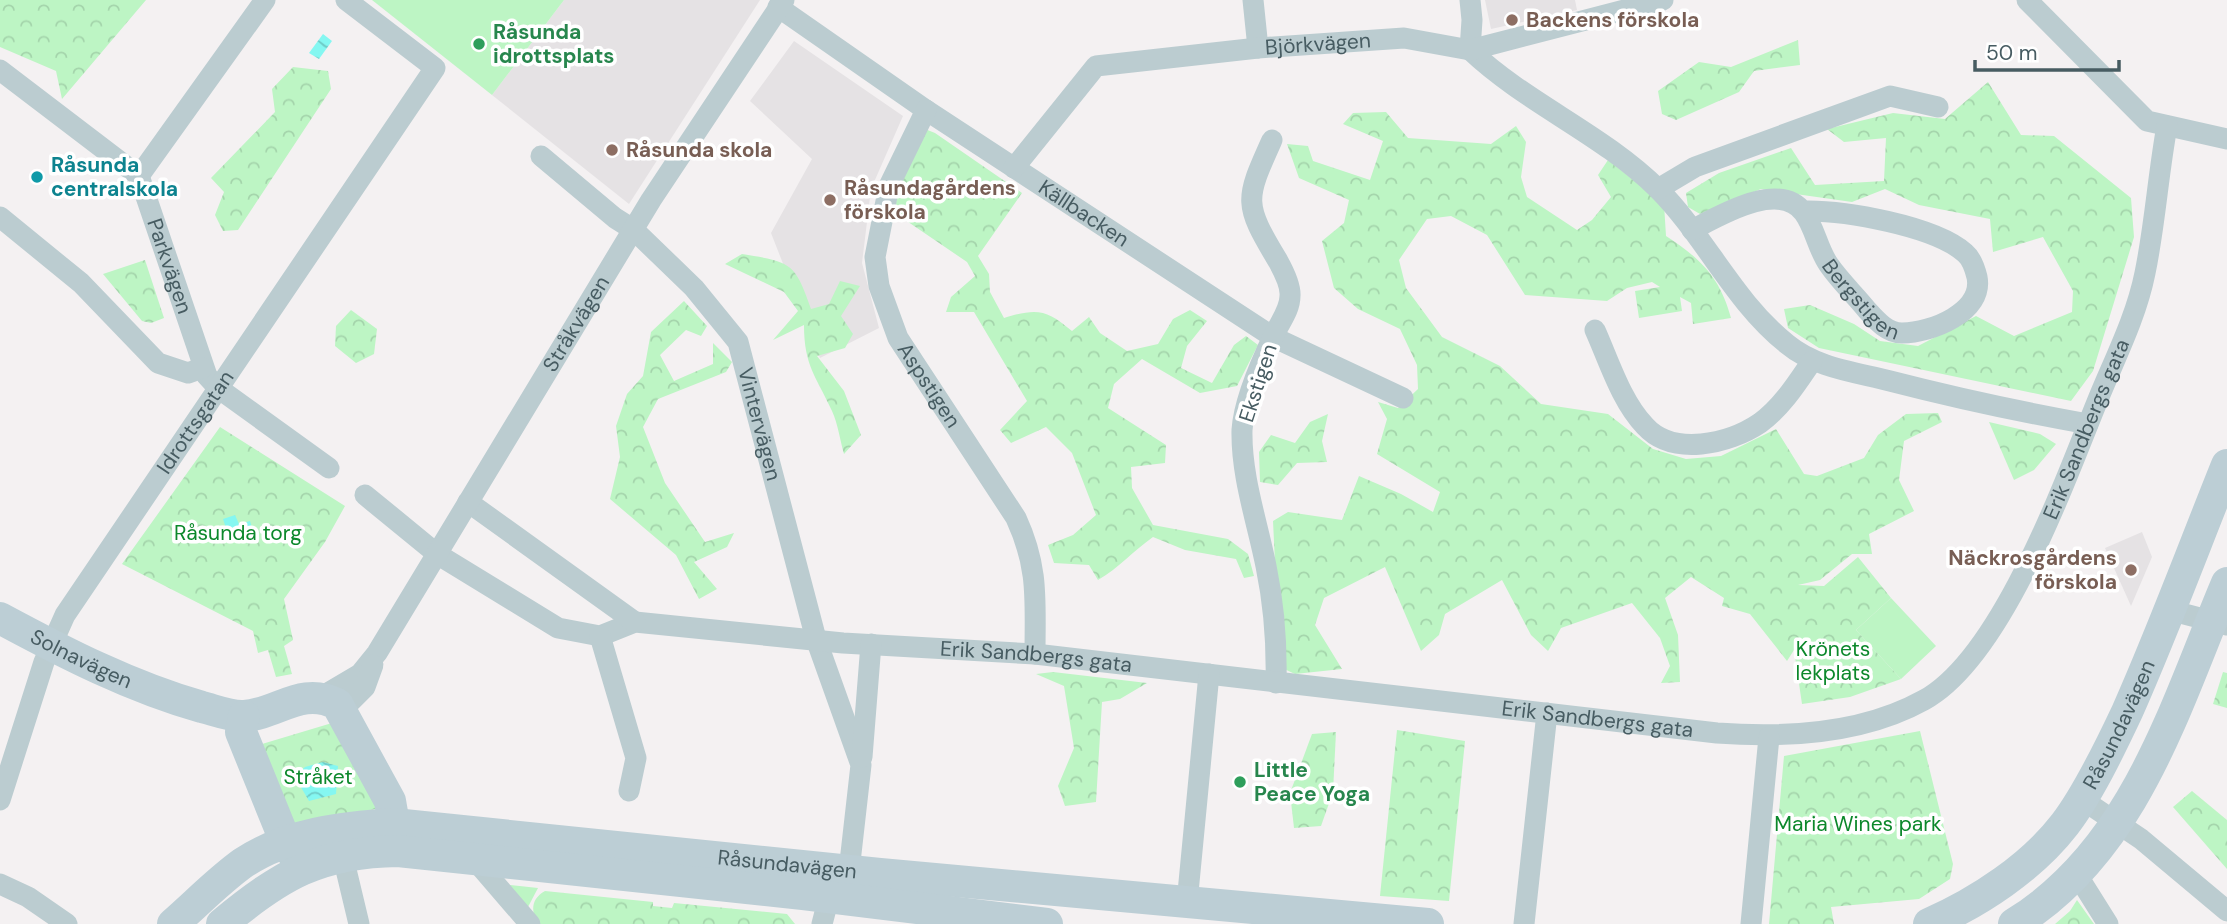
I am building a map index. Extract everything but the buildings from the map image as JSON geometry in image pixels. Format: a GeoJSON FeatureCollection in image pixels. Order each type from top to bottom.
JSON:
{"type":"FeatureCollection","features":[{"type":"Feature","properties":{"kind":"street"},"geometry":{"type":"LineString","coordinates":[[0,70],[139,176],[265,0]]}},
{"type":"Feature","properties":{"kind":"street","name":"Idrottsgatan"},"geometry":{"type":"LineString","coordinates":[[0,800],[51,645],[65,615],[435,68],[346,0]]}},
{"type":"Feature","properties":{"kind":"street"},"geometry":{"type":"LineString","coordinates":[[1253,0],[1258,48]]}},
{"type":"Feature","properties":{"kind":"street"},"geometry":{"type":"LineString","coordinates":[[1470,0],[1470,51],[1499,77],[1585,130],[1658,189],[1749,305],[1786,344],[1812,361],[1996,409],[2088,424]]}},
{"type":"Feature","properties":{"kind":"street","name":"Björkvägen"},"geometry":{"type":"LineString","coordinates":[[1014,168],[1096,65],[1258,48],[1404,38],[1470,51],[1663,0]]}},
{"type":"Feature","properties":{"kind":"street"},"geometry":{"type":"LineString","coordinates":[[2028,0],[2147,121],[2227,139]]}},
{"type":"Feature","properties":{"kind":"street","name":"Källbacken"},"geometry":{"type":"LineString","coordinates":[[781,3],[926,110],[1273,337],[1403,398]]}},
{"type":"Feature","properties":{"kind":"street","name":"Stråkvägen"},"geometry":{"type":"LineString","coordinates":[[243,726],[292,700],[332,703],[377,653],[687,143],[781,3]]}},
{"type":"Feature","properties":{"kind":"street"},"geometry":{"type":"LineString","coordinates":[[1658,189],[1695,167],[1890,96],[1938,107]]}},
{"type":"Feature","properties":{"kind":"street","name":"Aspstigen"},"geometry":{"type":"LineString","coordinates":[[926,110],[889,186],[875,257],[878,286],[898,338],[1016,518],[1027,542],[1035,569],[1035,654]]}},
{"type":"Feature","properties":{"kind":"street","name":"Erik Sandbergs gata"},"geometry":{"type":"LineString","coordinates":[[635,622],[871,644],[1035,654],[1769,737],[1887,716],[1926,699],[1964,665],[2018,583],[2133,316],[2145,273],[2167,126]]}},
{"type":"Feature","properties":{"kind":"street","name":"Ekstigen"},"geometry":{"type":"LineString","coordinates":[[1272,139],[1252,185],[1250,207],[1256,225],[1282,268],[1291,293],[1288,308],[1273,337],[1244,414],[1242,432],[1245,475],[1266,568],[1277,642],[1276,682]]}},
{"type":"Feature","properties":{"kind":"street","name":"Vintervägen"},"geometry":{"type":"LineString","coordinates":[[541,156],[615,218],[634,230],[694,288],[738,342],[816,639],[856,723],[862,765],[849,871]]}},
{"type":"Feature","properties":{"kind":"street","name":"Parkvägen"},"geometry":{"type":"LineString","coordinates":[[139,176],[202,368],[218,388],[329,468]]}},
{"type":"Feature","properties":{"kind":"street","name":"Bergstigen"},"geometry":{"type":"LineString","coordinates":[[1692,230],[1755,201],[1773,198],[1789,202],[1803,211],[1828,264],[1878,322],[1900,333],[1920,330],[1965,310],[1976,299],[1979,289],[1976,272],[1967,255],[1942,238],[1919,229],[1821,211],[1803,211]]}},
{"type":"Feature","properties":{"kind":"street"},"geometry":{"type":"LineString","coordinates":[[0,217],[81,283],[158,363],[188,373],[202,368]]}},
{"type":"Feature","properties":{"kind":"street"},"geometry":{"type":"LineString","coordinates":[[1595,330],[1617,380],[1643,424],[1663,440],[1678,444],[1713,441],[1759,423],[1779,406],[1812,361]]}},
{"type":"Feature","properties":{"kind":"street","name":"Råsundavägen"},"geometry":{"type":"LineString","coordinates":[[1929,924],[1985,894],[2037,854],[2066,822],[2107,754],[2227,465]]}},
{"type":"Feature","properties":{"kind":"street"},"geometry":{"type":"LineString","coordinates":[[365,495],[437,554],[558,628],[600,636],[635,622]]}},
{"type":"Feature","properties":{"kind":"street"},"geometry":{"type":"LineString","coordinates":[[467,502],[635,622]]}},
{"type":"Feature","properties":{"kind":"street","name":"Råsundavägen"},"geometry":{"type":"LineString","coordinates":[[2014,924],[2076,873],[2119,822],[2219,623],[2227,583]]}},
{"type":"Feature","properties":{"kind":"street"},"geometry":{"type":"LineString","coordinates":[[2169,610],[2219,623]]}},
{"type":"Feature","properties":{"kind":"street","name":"Solnavägen"},"geometry":{"type":"LineString","coordinates":[[0,618],[51,645],[165,697],[243,726]]}},
{"type":"Feature","properties":{"kind":"street"},"geometry":{"type":"LineString","coordinates":[[600,636],[636,758],[629,791]]}},
{"type":"Feature","properties":{"kind":"street","name":"Vintervägen"},"geometry":{"type":"LineString","coordinates":[[856,723],[871,644]]}},
{"type":"Feature","properties":{"kind":"street"},"geometry":{"type":"LineString","coordinates":[[1198,911],[1209,674]]}},
{"type":"Feature","properties":{"kind":"street"},"geometry":{"type":"LineString","coordinates":[[332,703],[390,801],[394,824],[387,844],[379,852]]}},
{"type":"Feature","properties":{"kind":"street"},"geometry":{"type":"LineString","coordinates":[[1524,924],[1547,713]]}},
{"type":"Feature","properties":{"kind":"street"},"geometry":{"type":"LineString","coordinates":[[243,726],[292,855],[328,861],[359,924]]}},
{"type":"Feature","properties":{"kind":"street"},"geometry":{"type":"LineString","coordinates":[[1752,924],[1769,737]]}},
{"type":"Feature","properties":{"kind":"street"},"geometry":{"type":"LineString","coordinates":[[2080,798],[2119,822],[2227,911]]}},
{"type":"Feature","properties":{"kind":"street","name":"Råsundavägen"},"geometry":{"type":"LineString","coordinates":[[173,924],[242,864],[286,843],[341,829],[394,824],[1005,886],[1198,911],[1428,924]]}},
{"type":"Feature","properties":{"kind":"street","name":"Råsundavägen"},"geometry":{"type":"LineString","coordinates":[[222,924],[279,880],[328,861],[379,852],[473,858],[825,911],[1047,924]]}},
{"type":"Feature","properties":{"kind":"street"},"geometry":{"type":"LineString","coordinates":[[473,858],[530,924]]}},
{"type":"Feature","properties":{"kind":"street"},"geometry":{"type":"LineString","coordinates":[[825,911],[849,871]]}},
{"type":"Feature","properties":{"kind":"street"},"geometry":{"type":"LineString","coordinates":[[2076,873],[2108,924]]}},
{"type":"Feature","properties":{"kind":"street"},"geometry":{"type":"LineString","coordinates":[[0,884],[28,897],[67,924]]}},
{"type":"Feature","properties":{"kind":"street"},"geometry":{"type":"LineString","coordinates":[[1005,886],[1005,922]]}},
{"type":"Feature","properties":{"kind":"shaded area","name":"Råsunda skola"},"geometry":{"type":"Polygon","coordinates":[[[564,0],[760,0],[629,204],[492,95],[564,0]]]}},
{"type":"Feature","properties":{"kind":"shaded area","name":"Backens förskola"},"geometry":{"type":"Polygon","coordinates":[[[1485,0],[1575,0],[1577,10],[1491,29],[1485,0]]]}},
{"type":"Feature","properties":{"kind":"shaded area","name":"Råsundagårdens förskola"},"geometry":{"type":"Polygon","coordinates":[[[794,41],[903,116],[871,189],[862,263],[879,328],[820,358],[771,233],[812,159],[750,101],[794,41]]]}},
{"type":"Feature","properties":{"kind":"shaded area","name":"Näckrosgårdens förskola"},"geometry":{"type":"Polygon","coordinates":[[[2142,532],[2152,557],[2131,606],[2105,548],[2142,532]]]}},
{"type":"Feature","properties":{"kind":"green space"},"geometry":{"type":"Polygon","coordinates":[[[0,0],[146,0],[62,99],[56,71],[0,47],[0,0]]]}},
{"type":"Feature","properties":{"kind":"green space","name":"Råsunda idrottsplats"},"geometry":{"type":"Polygon","coordinates":[[[372,0],[564,0],[492,95],[372,0]]]}},
{"type":"Feature","properties":{"kind":"green space"},"geometry":{"type":"Polygon","coordinates":[[[1798,40],[1800,65],[1754,71],[1739,92],[1676,120],[1662,114],[1658,91],[1699,62],[1731,67],[1798,40]]]}},
{"type":"Feature","properties":{"kind":"green space"},"geometry":{"type":"Polygon","coordinates":[[[293,67],[328,71],[331,89],[238,230],[223,231],[215,215],[224,192],[211,178],[275,112],[272,89],[293,67]]]}},
{"type":"Feature","properties":{"kind":"green space"},"geometry":{"type":"Polygon","coordinates":[[[1988,82],[2021,135],[2054,136],[2131,198],[2134,237],[2093,371],[2071,401],[1819,348],[1788,328],[1784,309],[1810,305],[1854,324],[1880,341],[1918,346],[1976,316],[2014,336],[2072,312],[2073,291],[2043,237],[1993,252],[1990,219],[1919,205],[1885,189],[1852,202],[1761,189],[1700,214],[1688,207],[1686,193],[1719,173],[1791,148],[1815,185],[1884,181],[1886,138],[1844,142],[1827,129],[1893,113],[1945,119],[1988,82]]]}},
{"type":"Feature","properties":{"kind":"green space","name":"Krönets lekplats"},"geometry":{"type":"Polygon","coordinates":[[[1386,112],[1408,138],[1491,144],[1516,126],[1526,142],[1521,177],[1527,197],[1577,230],[1592,220],[1611,197],[1598,175],[1608,160],[1664,204],[1666,236],[1708,270],[1721,291],[1731,318],[1693,324],[1691,303],[1680,297],[1682,311],[1639,318],[1635,291],[1660,287],[1652,282],[1627,288],[1607,301],[1525,295],[1487,235],[1451,216],[1427,219],[1399,260],[1406,288],[1442,337],[1500,366],[1541,404],[1608,414],[1653,449],[1686,459],[1721,456],[1776,429],[1804,474],[1817,476],[1864,458],[1878,435],[1906,414],[1938,413],[1942,422],[1904,441],[1899,480],[1914,511],[1869,534],[1872,554],[1852,554],[1820,580],[1798,585],[1824,586],[1858,557],[1891,598],[1856,630],[1901,679],[1850,697],[1802,704],[1794,650],[1787,661],[1750,614],[1722,606],[1724,598],[1691,577],[1665,598],[1678,635],[1680,682],[1661,683],[1670,666],[1660,638],[1632,603],[1561,628],[1548,651],[1531,635],[1502,580],[1445,614],[1439,635],[1421,651],[1385,567],[1324,598],[1315,625],[1342,669],[1295,674],[1280,667],[1273,521],[1288,512],[1342,520],[1359,476],[1401,494],[1433,512],[1440,492],[1377,454],[1387,419],[1378,402],[1398,408],[1418,389],[1417,365],[1400,329],[1358,309],[1334,288],[1322,241],[1344,223],[1349,200],[1299,178],[1287,144],[1308,146],[1313,161],[1370,180],[1383,141],[1343,124],[1353,113],[1386,112]]]}},
{"type":"Feature","properties":{"kind":"green space"},"geometry":{"type":"Polygon","coordinates":[[[925,129],[935,133],[1022,193],[978,256],[989,274],[990,292],[1004,318],[1041,312],[1055,318],[1072,331],[1089,317],[1100,333],[1127,351],[1158,344],[1173,319],[1190,310],[1207,321],[1187,346],[1181,368],[1212,383],[1234,345],[1246,336],[1258,345],[1237,386],[1200,393],[1142,359],[1114,384],[1108,408],[1166,445],[1165,463],[1131,467],[1132,488],[1153,525],[1228,539],[1248,554],[1254,576],[1244,578],[1236,559],[1185,550],[1153,537],[1098,580],[1089,565],[1054,563],[1048,545],[1073,535],[1096,515],[1072,453],[1046,427],[1011,443],[1000,430],[1027,401],[974,312],[946,312],[951,297],[975,276],[967,262],[895,213],[899,191],[925,129]]]}},
{"type":"Feature","properties":{"kind":"green space"},"geometry":{"type":"Polygon","coordinates":[[[742,254],[771,259],[789,267],[800,282],[811,309],[829,304],[840,281],[860,286],[841,316],[853,334],[845,348],[817,356],[844,391],[861,435],[844,454],[834,416],[809,361],[804,325],[773,340],[798,311],[784,292],[725,264],[742,254]]]}},
{"type":"Feature","properties":{"kind":"green space"},"geometry":{"type":"Polygon","coordinates":[[[145,260],[164,318],[151,323],[142,321],[103,274],[145,260]]]}},
{"type":"Feature","properties":{"kind":"green space"},"geometry":{"type":"Polygon","coordinates":[[[684,301],[707,326],[701,336],[686,330],[660,355],[674,381],[713,364],[713,343],[732,362],[726,372],[658,399],[643,427],[665,483],[705,542],[734,533],[727,547],[694,562],[717,589],[699,599],[676,555],[610,499],[620,457],[616,426],[627,394],[643,376],[651,332],[684,301]]]}},
{"type":"Feature","properties":{"kind":"green space"},"geometry":{"type":"Polygon","coordinates":[[[351,310],[377,329],[374,354],[356,363],[335,346],[336,326],[351,310]]]}},
{"type":"Feature","properties":{"kind":"green space"},"geometry":{"type":"Polygon","coordinates":[[[1328,414],[1322,441],[1327,462],[1297,463],[1278,485],[1260,482],[1259,452],[1271,435],[1295,443],[1310,422],[1328,414]]]}},
{"type":"Feature","properties":{"kind":"green space"},"geometry":{"type":"Polygon","coordinates":[[[1989,422],[2040,434],[2056,444],[2034,470],[2014,480],[1989,422]]]}},
{"type":"Feature","properties":{"kind":"green space","name":"Råsunda torg"},"geometry":{"type":"Polygon","coordinates":[[[220,427],[345,506],[325,542],[284,599],[293,640],[284,646],[292,674],[276,677],[268,650],[258,653],[253,631],[122,564],[220,427]]]}},
{"type":"Feature","properties":{"kind":"green space"},"geometry":{"type":"Polygon","coordinates":[[[1891,598],[1936,646],[1901,679],[1856,630],[1891,598]]]}},
{"type":"Feature","properties":{"kind":"green space"},"geometry":{"type":"Polygon","coordinates":[[[1053,672],[1147,683],[1120,699],[1102,702],[1096,802],[1065,806],[1058,786],[1074,748],[1064,686],[1036,674],[1053,672]]]}},
{"type":"Feature","properties":{"kind":"green space"},"geometry":{"type":"Polygon","coordinates":[[[2223,672],[2227,673],[2227,708],[2213,704],[2223,672]]]}},
{"type":"Feature","properties":{"kind":"green space","name":"Stråket"},"geometry":{"type":"Polygon","coordinates":[[[332,723],[365,775],[376,809],[294,825],[262,744],[332,723]]]}},
{"type":"Feature","properties":{"kind":"green space"},"geometry":{"type":"Polygon","coordinates":[[[1397,730],[1465,741],[1449,901],[1380,896],[1397,730]]]}},
{"type":"Feature","properties":{"kind":"green space","name":"Maria Wines park"},"geometry":{"type":"Polygon","coordinates":[[[1920,731],[1953,864],[1950,879],[1919,899],[1831,907],[1834,924],[1769,924],[1784,756],[1920,731]]]}},
{"type":"Feature","properties":{"kind":"green space"},"geometry":{"type":"Polygon","coordinates":[[[1336,732],[1333,792],[1321,826],[1294,828],[1290,793],[1312,734],[1336,732]]]}},
{"type":"Feature","properties":{"kind":"green space"},"geometry":{"type":"Polygon","coordinates":[[[2192,791],[2227,820],[2227,869],[2173,807],[2192,791]]]}},
{"type":"Feature","properties":{"kind":"green space"},"geometry":{"type":"Polygon","coordinates":[[[501,884],[538,888],[528,907],[501,884]]]}},
{"type":"Feature","properties":{"kind":"green space"},"geometry":{"type":"Polygon","coordinates":[[[545,891],[653,902],[653,906],[672,908],[674,903],[787,914],[795,924],[537,924],[534,905],[545,891]]]}},
{"type":"Feature","properties":{"kind":"green space"},"geometry":{"type":"Polygon","coordinates":[[[2077,900],[2094,924],[2055,924],[2070,911],[2077,900]]]}},
{"type":"Feature","properties":{"kind":"water"},"geometry":{"type":"Polygon","coordinates":[[[323,34],[332,41],[319,59],[309,53],[323,34]]]}},
{"type":"Feature","properties":{"kind":"water"},"geometry":{"type":"Polygon","coordinates":[[[235,515],[239,524],[250,521],[254,534],[242,538],[240,530],[228,534],[223,519],[235,515]]]}},
{"type":"Feature","properties":{"kind":"water"},"geometry":{"type":"Polygon","coordinates":[[[323,762],[338,766],[336,794],[309,801],[295,777],[305,767],[323,762]]]}},
{"type":"Feature","properties":{"kind":"place","name":"Backens förskola"},"geometry":{"type":"Point","coordinates":[1512,20]}},
{"type":"Feature","properties":{"kind":"place","name":"Råsunda idrottsplats"},"geometry":{"type":"Point","coordinates":[479,44]}},
{"type":"Feature","properties":{"kind":"place","name":"Råsunda skola"},"geometry":{"type":"Point","coordinates":[612,150]}},
{"type":"Feature","properties":{"kind":"place","name":"Råsunda centralskola"},"geometry":{"type":"Point","coordinates":[37,177]}},
{"type":"Feature","properties":{"kind":"place","name":"Råsundagårdens förskola"},"geometry":{"type":"Point","coordinates":[830,200]}},
{"type":"Feature","properties":{"kind":"place","name":"Näckrosgårdens förskola"},"geometry":{"type":"Point","coordinates":[2131,570]}},
{"type":"Feature","properties":{"kind":"place","name":"Little Peace Yoga"},"geometry":{"type":"Point","coordinates":[1240,782]}}]}
